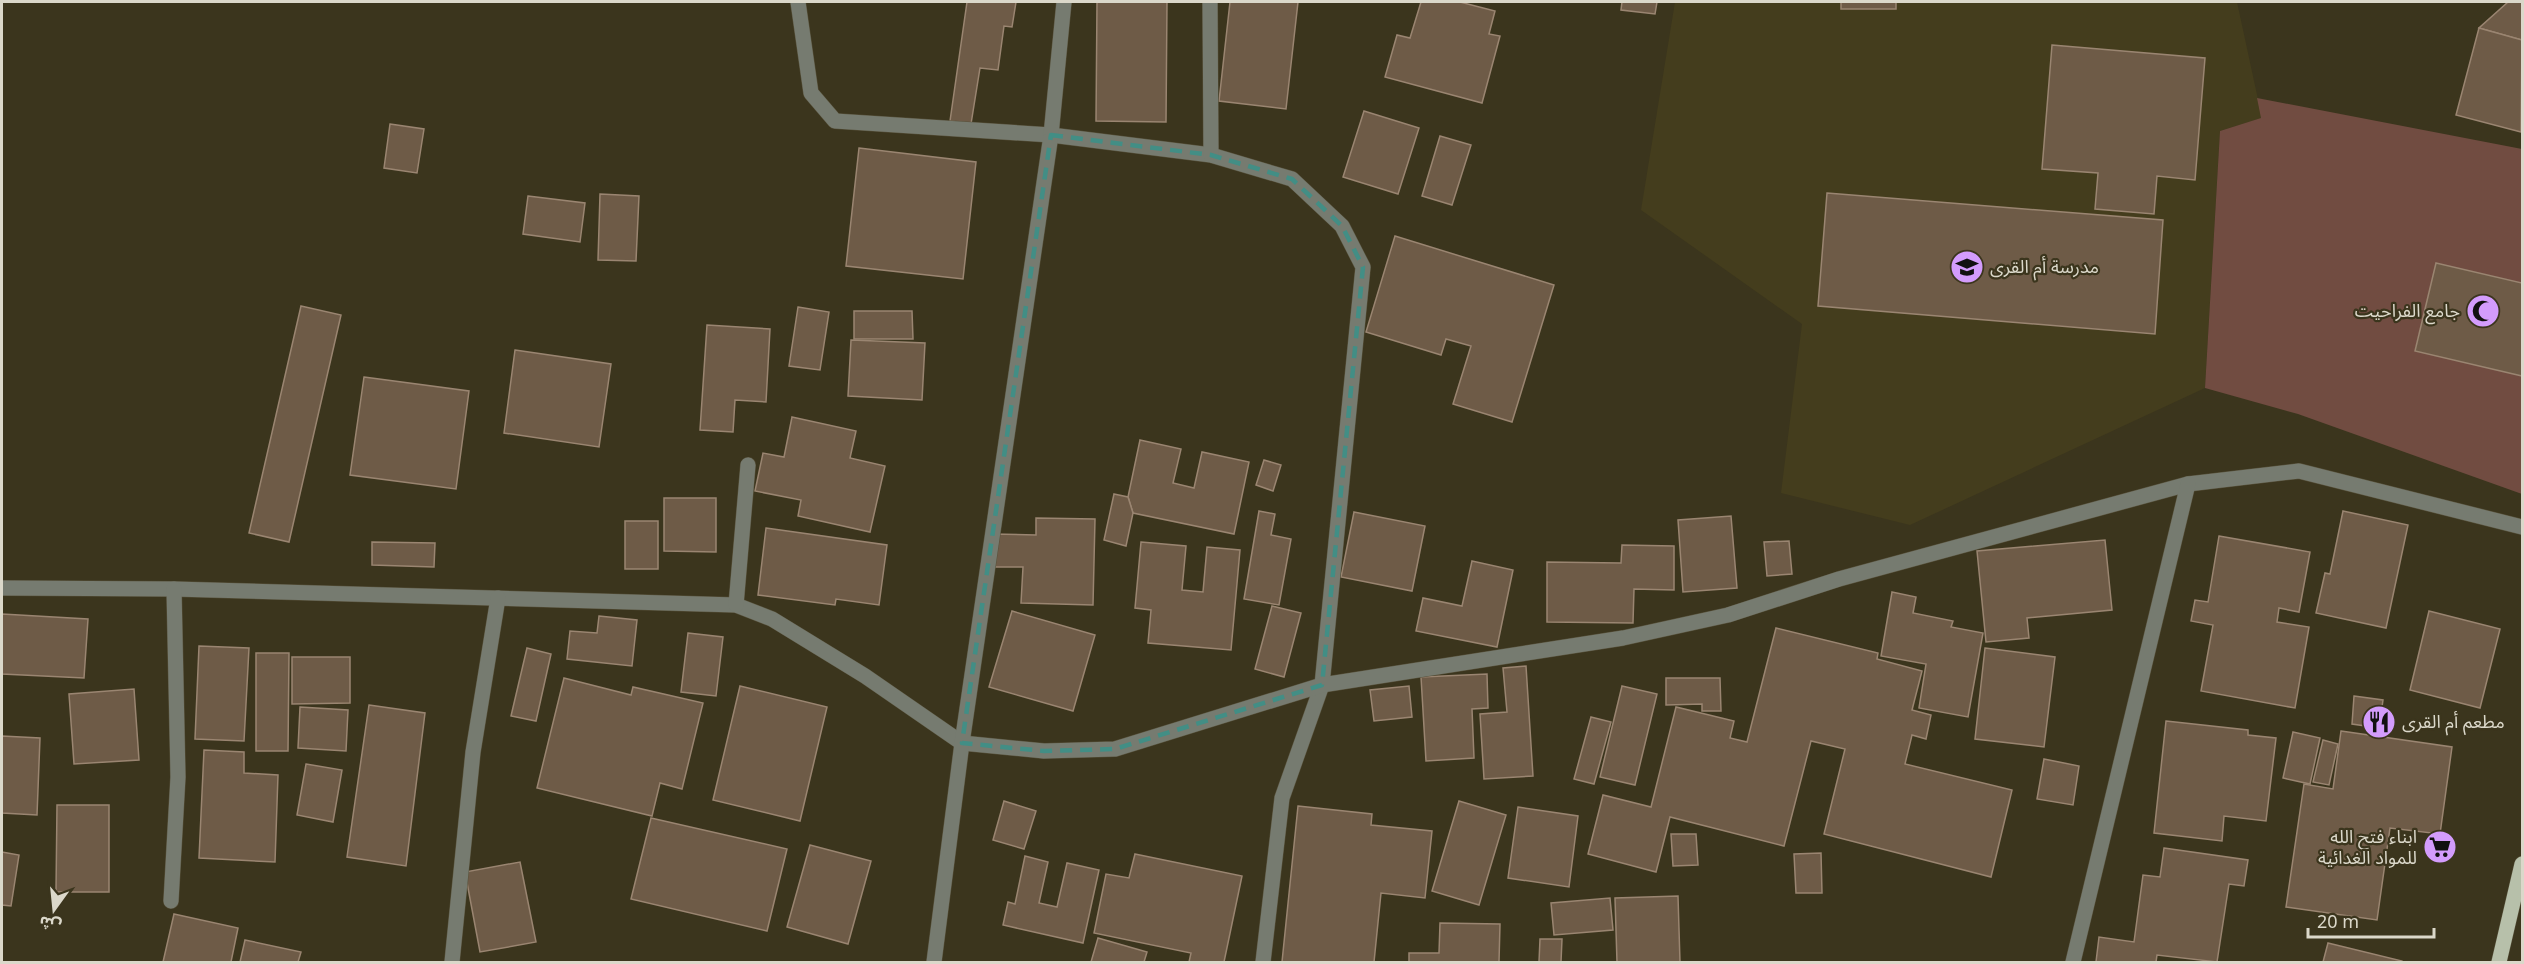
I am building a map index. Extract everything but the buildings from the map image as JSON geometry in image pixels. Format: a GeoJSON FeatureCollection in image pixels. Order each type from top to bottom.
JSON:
{"type":"FeatureCollection","features":[{"type":"Feature","properties":{"kind":"main road"},"geometry":{"type":"LineString","coordinates":[[2499,963],[2516,924],[2523,864]]}},
{"type":"Feature","properties":{"kind":"street"},"geometry":{"type":"LineString","coordinates":[[798,2],[811,93],[835,121],[1050,135],[1211,156],[1292,179],[1342,226],[1363,267],[1322,685],[1282,798],[1263,963]]}},
{"type":"Feature","properties":{"kind":"street"},"geometry":{"type":"LineString","coordinates":[[934,963],[962,743],[1050,135],[1064,2]]}},
{"type":"Feature","properties":{"kind":"street"},"geometry":{"type":"LineString","coordinates":[[1210,2],[1211,156]]}},
{"type":"Feature","properties":{"kind":"street"},"geometry":{"type":"LineString","coordinates":[[736,605],[748,465]]}},
{"type":"Feature","properties":{"kind":"street"},"geometry":{"type":"LineString","coordinates":[[2,588],[174,589],[736,605],[772,619],[865,676],[962,743],[1044,751],[1115,749],[1322,685],[1623,638],[1728,615],[1839,579],[2188,484],[2299,471],[2523,527]]}},
{"type":"Feature","properties":{"kind":"street"},"geometry":{"type":"LineString","coordinates":[[2073,963],[2188,484]]}},
{"type":"Feature","properties":{"kind":"street"},"geometry":{"type":"LineString","coordinates":[[171,901],[178,777],[174,589]]}},
{"type":"Feature","properties":{"kind":"street"},"geometry":{"type":"LineString","coordinates":[[452,963],[473,752],[498,598]]}},
{"type":"Feature","properties":{"kind":"highlighted area"},"geometry":{"type":"Polygon","coordinates":[[[1051,135],[1211,155],[1292,179],[1342,226],[1363,267],[1322,685],[1115,749],[1044,751],[962,743],[1051,135]]]}},
{"type":"Feature","properties":{"kind":"shaded area","name":"مدرسة أم القرى"},"geometry":{"type":"Polygon","coordinates":[[[1675,2],[2237,2],[2262,118],[2220,131],[2205,388],[1910,525],[1781,493],[1802,324],[1641,210],[1675,2]]]}},
{"type":"Feature","properties":{"kind":"shaded area"},"geometry":{"type":"Polygon","coordinates":[[[2257,98],[2522,149],[2522,283],[2436,263],[2415,350],[2522,376],[2522,494],[2298,414],[2205,388],[2220,131],[2261,118],[2257,98]]]}},
{"type":"Feature","properties":{"kind":"place","name":"مدرسة أم القرى"},"geometry":{"type":"Point","coordinates":[1967,267]}},
{"type":"Feature","properties":{"kind":"place","name":"جامع الفراحيت"},"geometry":{"type":"Point","coordinates":[2483,311]}},
{"type":"Feature","properties":{"kind":"place","name":"مطعم أم القرى"},"geometry":{"type":"Point","coordinates":[2379,722]}},
{"type":"Feature","properties":{"kind":"place","name":"ابناء فتح الله للمواد الغدائية"},"geometry":{"type":"Point","coordinates":[2440,847]}}]}
